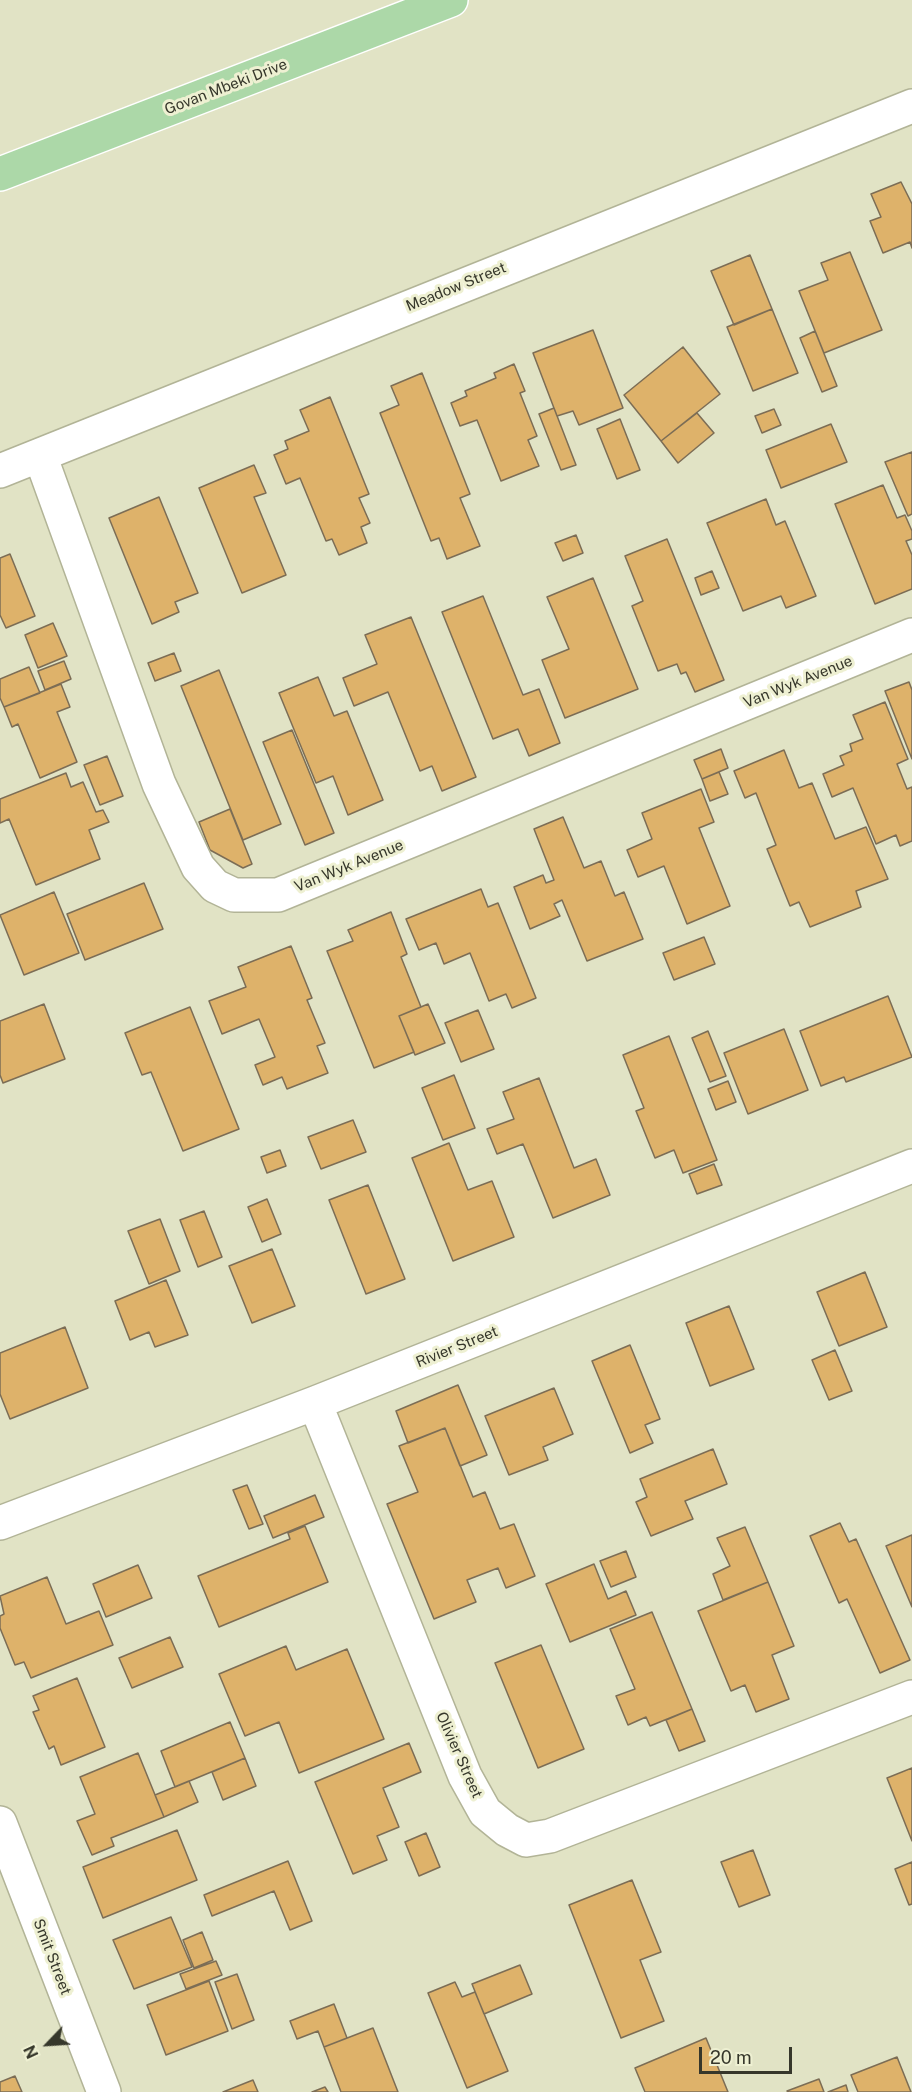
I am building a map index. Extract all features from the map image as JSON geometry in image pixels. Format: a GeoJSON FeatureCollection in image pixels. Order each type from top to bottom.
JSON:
{"type":"FeatureCollection","features":[{"type":"Feature","properties":{"kind":"main road","name":"Govan Mbeki Drive"},"geometry":{"type":"LineString","coordinates":[[0,174],[451,0]]}},
{"type":"Feature","properties":{"kind":"street","name":"Meadow Street"},"geometry":{"type":"LineString","coordinates":[[0,471],[912,106]]}},
{"type":"Feature","properties":{"kind":"street","name":"Van Wyk Avenue"},"geometry":{"type":"LineString","coordinates":[[40,455],[159,784],[198,867],[215,886],[234,896],[278,895],[912,635]]}},
{"type":"Feature","properties":{"kind":"street","name":"Rivier Street"},"geometry":{"type":"LineString","coordinates":[[0,1523],[315,1403],[912,1166]]}},
{"type":"Feature","properties":{"kind":"street","name":"Olivier Street"},"geometry":{"type":"LineString","coordinates":[[315,1403],[465,1776],[485,1812],[526,1840],[550,1836],[912,1697]]}},
{"type":"Feature","properties":{"kind":"street","name":"Smit Street"},"geometry":{"type":"LineString","coordinates":[[0,1823],[104,2092]]}},
{"type":"Feature","properties":{"kind":"building"},"geometry":{"type":"Polygon","coordinates":[[[901,182],[912,204],[912,248],[910,242],[883,253],[870,221],[881,217],[871,194],[901,182]]]}},
{"type":"Feature","properties":{"kind":"building"},"geometry":{"type":"Polygon","coordinates":[[[850,252],[882,330],[824,353],[799,291],[828,280],[821,263],[850,252]]]}},
{"type":"Feature","properties":{"kind":"building"},"geometry":{"type":"Polygon","coordinates":[[[750,255],[772,309],[734,325],[711,271],[750,255]]]}},
{"type":"Feature","properties":{"kind":"building"},"geometry":{"type":"Polygon","coordinates":[[[772,309],[798,373],[753,391],[727,327],[772,309]]]}},
{"type":"Feature","properties":{"kind":"building"},"geometry":{"type":"Polygon","coordinates":[[[593,330],[623,408],[579,425],[573,411],[557,416],[533,353],[593,330]]]}},
{"type":"Feature","properties":{"kind":"building"},"geometry":{"type":"Polygon","coordinates":[[[815,331],[837,386],[822,392],[800,338],[815,331]]]}},
{"type":"Feature","properties":{"kind":"building"},"geometry":{"type":"Polygon","coordinates":[[[683,347],[720,394],[661,441],[624,395],[683,347]]]}},
{"type":"Feature","properties":{"kind":"building"},"geometry":{"type":"Polygon","coordinates":[[[514,364],[525,391],[520,393],[537,436],[528,440],[539,466],[501,481],[477,420],[460,426],[451,403],[467,396],[465,391],[496,378],[494,373],[514,364]]]}},
{"type":"Feature","properties":{"kind":"building"},"geometry":{"type":"Polygon","coordinates":[[[422,373],[470,494],[460,498],[480,546],[447,559],[439,538],[431,541],[380,413],[399,405],[391,386],[422,373]]]}},
{"type":"Feature","properties":{"kind":"building"},"geometry":{"type":"Polygon","coordinates":[[[330,397],[369,494],[359,498],[370,523],[361,527],[367,543],[339,555],[332,539],[326,541],[300,478],[286,484],[274,455],[288,449],[285,441],[309,431],[300,410],[330,397]]]}},
{"type":"Feature","properties":{"kind":"building"},"geometry":{"type":"Polygon","coordinates":[[[554,408],[576,465],[561,470],[539,414],[554,408]]]}},
{"type":"Feature","properties":{"kind":"building"},"geometry":{"type":"Polygon","coordinates":[[[774,409],[781,425],[762,433],[755,416],[774,409]]]}},
{"type":"Feature","properties":{"kind":"building"},"geometry":{"type":"Polygon","coordinates":[[[697,413],[714,433],[678,463],[661,441],[697,413]]]}},
{"type":"Feature","properties":{"kind":"building"},"geometry":{"type":"Polygon","coordinates":[[[620,419],[640,470],[617,479],[597,429],[620,419]]]}},
{"type":"Feature","properties":{"kind":"building"},"geometry":{"type":"Polygon","coordinates":[[[831,424],[847,462],[781,488],[766,450],[831,424]]]}},
{"type":"Feature","properties":{"kind":"building"},"geometry":{"type":"Polygon","coordinates":[[[912,452],[912,514],[908,516],[885,462],[912,452]]]}},
{"type":"Feature","properties":{"kind":"building"},"geometry":{"type":"Polygon","coordinates":[[[254,465],[266,493],[254,497],[286,575],[242,593],[199,488],[254,465]]]}},
{"type":"Feature","properties":{"kind":"building"},"geometry":{"type":"Polygon","coordinates":[[[883,485],[897,518],[905,515],[912,531],[912,539],[906,541],[912,555],[912,589],[875,604],[835,504],[883,485]]]}},
{"type":"Feature","properties":{"kind":"building"},"geometry":{"type":"Polygon","coordinates":[[[159,497],[198,593],[175,602],[179,612],[152,624],[109,518],[159,497]]]}},
{"type":"Feature","properties":{"kind":"building"},"geometry":{"type":"Polygon","coordinates":[[[766,499],[776,525],[785,521],[816,596],[786,608],[781,596],[743,611],[707,523],[766,499]]]}},
{"type":"Feature","properties":{"kind":"building"},"geometry":{"type":"Polygon","coordinates":[[[576,535],[583,553],[563,561],[555,543],[576,535]]]}},
{"type":"Feature","properties":{"kind":"building"},"geometry":{"type":"Polygon","coordinates":[[[667,539],[724,680],[695,692],[686,672],[681,674],[677,664],[658,671],[632,606],[643,601],[625,556],[667,539]]]}},
{"type":"Feature","properties":{"kind":"building"},"geometry":{"type":"Polygon","coordinates":[[[10,554],[35,616],[6,628],[0,615],[0,558],[10,554]]]}},
{"type":"Feature","properties":{"kind":"building"},"geometry":{"type":"Polygon","coordinates":[[[712,571],[719,588],[701,595],[695,578],[712,571]]]}},
{"type":"Feature","properties":{"kind":"building"},"geometry":{"type":"Polygon","coordinates":[[[593,578],[638,689],[565,718],[542,660],[569,649],[547,597],[593,578]]]}},
{"type":"Feature","properties":{"kind":"building"},"geometry":{"type":"Polygon","coordinates":[[[483,596],[523,695],[539,689],[560,743],[529,756],[518,729],[493,739],[442,612],[483,596]]]}},
{"type":"Feature","properties":{"kind":"building"},"geometry":{"type":"Polygon","coordinates":[[[411,617],[476,777],[442,791],[432,766],[420,771],[388,692],[354,706],[343,678],[377,664],[365,635],[411,617]]]}},
{"type":"Feature","properties":{"kind":"building"},"geometry":{"type":"Polygon","coordinates":[[[53,623],[67,656],[38,668],[25,635],[53,623]]]}},
{"type":"Feature","properties":{"kind":"building"},"geometry":{"type":"Polygon","coordinates":[[[174,653],[181,671],[155,681],[148,663],[174,653]]]}},
{"type":"Feature","properties":{"kind":"building"},"geometry":{"type":"Polygon","coordinates":[[[64,661],[71,679],[45,690],[38,671],[64,661]]]}},
{"type":"Feature","properties":{"kind":"building"},"geometry":{"type":"Polygon","coordinates":[[[29,667],[40,693],[4,707],[0,698],[0,679],[29,667]]]}},
{"type":"Feature","properties":{"kind":"building"},"geometry":{"type":"Polygon","coordinates":[[[219,670],[281,824],[243,840],[181,686],[219,670]]]}},
{"type":"Feature","properties":{"kind":"building"},"geometry":{"type":"Polygon","coordinates":[[[318,677],[334,716],[347,711],[383,800],[348,815],[333,776],[316,783],[279,693],[318,677]]]}},
{"type":"Feature","properties":{"kind":"building"},"geometry":{"type":"Polygon","coordinates":[[[909,682],[912,690],[912,759],[885,691],[909,682]]]}},
{"type":"Feature","properties":{"kind":"building"},"geometry":{"type":"Polygon","coordinates":[[[61,684],[70,707],[57,712],[77,762],[40,778],[18,724],[12,727],[4,707],[61,684]]]}},
{"type":"Feature","properties":{"kind":"building"},"geometry":{"type":"Polygon","coordinates":[[[885,702],[908,759],[897,764],[907,789],[912,787],[912,841],[900,846],[896,835],[876,844],[853,788],[832,797],[823,774],[844,765],[840,756],[852,751],[850,744],[863,739],[853,715],[885,702]]]}},
{"type":"Feature","properties":{"kind":"building"},"geometry":{"type":"Polygon","coordinates":[[[292,730],[334,833],[305,845],[263,742],[292,730]]]}},
{"type":"Feature","properties":{"kind":"building"},"geometry":{"type":"Polygon","coordinates":[[[721,749],[728,768],[702,779],[694,760],[721,749]]]}},
{"type":"Feature","properties":{"kind":"building"},"geometry":{"type":"Polygon","coordinates":[[[784,750],[799,788],[812,783],[835,839],[866,827],[888,879],[856,891],[861,907],[810,927],[799,902],[790,906],[767,849],[776,845],[756,793],[745,798],[734,771],[784,750]]]}},
{"type":"Feature","properties":{"kind":"building"},"geometry":{"type":"Polygon","coordinates":[[[107,756],[123,796],[100,805],[84,765],[107,756]]]}},
{"type":"Feature","properties":{"kind":"building"},"geometry":{"type":"Polygon","coordinates":[[[719,772],[728,794],[710,801],[702,779],[719,772]]]}},
{"type":"Feature","properties":{"kind":"building"},"geometry":{"type":"Polygon","coordinates":[[[66,773],[71,787],[83,782],[96,812],[103,810],[109,822],[89,830],[100,859],[36,885],[9,819],[0,823],[0,799],[66,773]]]}},
{"type":"Feature","properties":{"kind":"building"},"geometry":{"type":"Polygon","coordinates":[[[701,789],[714,822],[699,828],[730,906],[687,924],[664,866],[638,877],[627,850],[652,839],[642,813],[701,789]]]}},
{"type":"Feature","properties":{"kind":"building"},"geometry":{"type":"Polygon","coordinates":[[[230,809],[252,864],[243,868],[210,850],[199,822],[230,809]]]}},
{"type":"Feature","properties":{"kind":"building"},"geometry":{"type":"Polygon","coordinates":[[[563,817],[584,868],[601,861],[615,896],[624,892],[643,939],[587,961],[562,900],[554,904],[560,916],[530,929],[514,887],[543,875],[546,883],[554,880],[534,829],[563,817]]]}},
{"type":"Feature","properties":{"kind":"building"},"geometry":{"type":"Polygon","coordinates":[[[144,883],[163,929],[85,960],[67,914],[144,883]]]}},
{"type":"Feature","properties":{"kind":"building"},"geometry":{"type":"Polygon","coordinates":[[[481,889],[488,907],[498,903],[536,998],[512,1008],[506,994],[489,1001],[470,953],[444,964],[436,943],[419,950],[406,919],[481,889]]]}},
{"type":"Feature","properties":{"kind":"building"},"geometry":{"type":"Polygon","coordinates":[[[54,892],[79,953],[24,975],[0,915],[54,892]]]}},
{"type":"Feature","properties":{"kind":"building"},"geometry":{"type":"Polygon","coordinates":[[[391,912],[407,954],[401,957],[421,1007],[399,1016],[414,1052],[374,1068],[327,951],[353,941],[348,930],[391,912]]]}},
{"type":"Feature","properties":{"kind":"building"},"geometry":{"type":"Polygon","coordinates":[[[704,937],[715,964],[674,980],[663,953],[704,937]]]}},
{"type":"Feature","properties":{"kind":"building"},"geometry":{"type":"Polygon","coordinates":[[[291,946],[312,998],[307,1000],[325,1043],[317,1046],[328,1073],[287,1089],[282,1077],[263,1085],[255,1065],[275,1057],[259,1019],[222,1034],[209,1001],[246,987],[238,967],[291,946]]]}},
{"type":"Feature","properties":{"kind":"building"},"geometry":{"type":"Polygon","coordinates":[[[888,996],[912,1057],[846,1082],[844,1077],[821,1086],[800,1031],[888,996]]]}},
{"type":"Feature","properties":{"kind":"building"},"geometry":{"type":"Polygon","coordinates":[[[44,1004],[65,1059],[3,1083],[0,1075],[0,1021],[44,1004]]]}},
{"type":"Feature","properties":{"kind":"building"},"geometry":{"type":"Polygon","coordinates":[[[428,1004],[445,1043],[415,1055],[399,1016],[428,1004]]]}},
{"type":"Feature","properties":{"kind":"building"},"geometry":{"type":"Polygon","coordinates":[[[190,1007],[239,1129],[183,1151],[151,1072],[142,1075],[125,1033],[190,1007]]]}},
{"type":"Feature","properties":{"kind":"building"},"geometry":{"type":"Polygon","coordinates":[[[478,1010],[494,1049],[461,1062],[445,1023],[478,1010]]]}},
{"type":"Feature","properties":{"kind":"building"},"geometry":{"type":"Polygon","coordinates":[[[784,1029],[808,1090],[748,1114],[724,1053],[784,1029]]]}},
{"type":"Feature","properties":{"kind":"building"},"geometry":{"type":"Polygon","coordinates":[[[708,1031],[726,1076],[710,1082],[692,1038],[708,1031]]]}},
{"type":"Feature","properties":{"kind":"building"},"geometry":{"type":"Polygon","coordinates":[[[669,1036],[717,1160],[683,1173],[674,1150],[655,1158],[636,1111],[644,1108],[623,1055],[669,1036]]]}},
{"type":"Feature","properties":{"kind":"building"},"geometry":{"type":"Polygon","coordinates":[[[454,1075],[475,1128],[443,1140],[422,1088],[454,1075]]]}},
{"type":"Feature","properties":{"kind":"building"},"geometry":{"type":"Polygon","coordinates":[[[539,1078],[574,1168],[596,1159],[610,1195],[553,1218],[523,1144],[497,1154],[487,1129],[514,1119],[503,1092],[539,1078]]]}},
{"type":"Feature","properties":{"kind":"building"},"geometry":{"type":"Polygon","coordinates":[[[728,1081],[736,1102],[716,1110],[708,1089],[728,1081]]]}},
{"type":"Feature","properties":{"kind":"building"},"geometry":{"type":"Polygon","coordinates":[[[353,1120],[366,1152],[321,1169],[308,1137],[353,1120]]]}},
{"type":"Feature","properties":{"kind":"building"},"geometry":{"type":"Polygon","coordinates":[[[449,1143],[468,1190],[492,1181],[514,1237],[453,1261],[412,1158],[449,1143]]]}},
{"type":"Feature","properties":{"kind":"building"},"geometry":{"type":"Polygon","coordinates":[[[280,1150],[286,1166],[267,1173],[261,1157],[280,1150]]]}},
{"type":"Feature","properties":{"kind":"building"},"geometry":{"type":"Polygon","coordinates":[[[714,1164],[722,1185],[697,1194],[689,1174],[714,1164]]]}},
{"type":"Feature","properties":{"kind":"building"},"geometry":{"type":"Polygon","coordinates":[[[368,1185],[405,1279],[366,1294],[329,1200],[368,1185]]]}},
{"type":"Feature","properties":{"kind":"building"},"geometry":{"type":"Polygon","coordinates":[[[267,1199],[281,1234],[262,1242],[248,1207],[267,1199]]]}},
{"type":"Feature","properties":{"kind":"building"},"geometry":{"type":"Polygon","coordinates":[[[204,1211],[222,1257],[198,1267],[180,1220],[204,1211]]]}},
{"type":"Feature","properties":{"kind":"building"},"geometry":{"type":"Polygon","coordinates":[[[160,1219],[180,1271],[149,1284],[128,1231],[160,1219]]]}},
{"type":"Feature","properties":{"kind":"building"},"geometry":{"type":"Polygon","coordinates":[[[272,1249],[295,1306],[252,1323],[229,1266],[272,1249]]]}},
{"type":"Feature","properties":{"kind":"building"},"geometry":{"type":"Polygon","coordinates":[[[865,1272],[887,1327],[839,1346],[817,1292],[865,1272]]]}},
{"type":"Feature","properties":{"kind":"building"},"geometry":{"type":"Polygon","coordinates":[[[166,1280],[188,1335],[155,1347],[149,1332],[130,1340],[115,1301],[166,1280]]]}},
{"type":"Feature","properties":{"kind":"building"},"geometry":{"type":"Polygon","coordinates":[[[729,1306],[754,1369],[710,1386],[686,1323],[729,1306]]]}},
{"type":"Feature","properties":{"kind":"building"},"geometry":{"type":"Polygon","coordinates":[[[65,1327],[88,1388],[10,1419],[0,1394],[0,1353],[65,1327]]]}},
{"type":"Feature","properties":{"kind":"building"},"geometry":{"type":"Polygon","coordinates":[[[630,1345],[660,1419],[645,1425],[653,1443],[630,1453],[592,1361],[630,1345]]]}},
{"type":"Feature","properties":{"kind":"building"},"geometry":{"type":"Polygon","coordinates":[[[835,1350],[852,1391],[829,1400],[812,1360],[835,1350]]]}},
{"type":"Feature","properties":{"kind":"building"},"geometry":{"type":"Polygon","coordinates":[[[458,1385],[487,1455],[460,1466],[445,1428],[408,1443],[396,1411],[458,1385]]]}},
{"type":"Feature","properties":{"kind":"building"},"geometry":{"type":"Polygon","coordinates":[[[554,1388],[573,1434],[543,1447],[548,1460],[509,1475],[485,1416],[554,1388]]]}},
{"type":"Feature","properties":{"kind":"building"},"geometry":{"type":"Polygon","coordinates":[[[445,1428],[473,1497],[485,1492],[500,1529],[514,1524],[535,1576],[506,1588],[498,1568],[467,1580],[476,1602],[434,1619],[387,1504],[418,1492],[399,1446],[445,1428]]]}},
{"type":"Feature","properties":{"kind":"building"},"geometry":{"type":"Polygon","coordinates":[[[713,1449],[727,1484],[685,1501],[693,1519],[651,1536],[636,1502],[647,1497],[640,1479],[713,1449]]]}},
{"type":"Feature","properties":{"kind":"building"},"geometry":{"type":"Polygon","coordinates":[[[247,1485],[263,1524],[249,1529],[233,1490],[247,1485]]]}},
{"type":"Feature","properties":{"kind":"building"},"geometry":{"type":"Polygon","coordinates":[[[315,1495],[324,1517],[273,1538],[264,1516],[315,1495]]]}},
{"type":"Feature","properties":{"kind":"building"},"geometry":{"type":"Polygon","coordinates":[[[840,1523],[849,1542],[856,1539],[910,1660],[880,1673],[847,1599],[839,1603],[810,1536],[840,1523]]]}},
{"type":"Feature","properties":{"kind":"building"},"geometry":{"type":"Polygon","coordinates":[[[305,1526],[328,1582],[219,1627],[198,1576],[290,1539],[288,1533],[305,1526]]]}},
{"type":"Feature","properties":{"kind":"building"},"geometry":{"type":"Polygon","coordinates":[[[745,1527],[768,1582],[723,1600],[713,1574],[730,1566],[717,1538],[745,1527]]]}},
{"type":"Feature","properties":{"kind":"building"},"geometry":{"type":"Polygon","coordinates":[[[912,1535],[912,1607],[886,1546],[912,1535]]]}},
{"type":"Feature","properties":{"kind":"building"},"geometry":{"type":"Polygon","coordinates":[[[626,1551],[636,1577],[611,1587],[600,1561],[626,1551]]]}},
{"type":"Feature","properties":{"kind":"building"},"geometry":{"type":"Polygon","coordinates":[[[594,1564],[608,1599],[626,1591],[636,1615],[570,1642],[546,1584],[594,1564]]]}},
{"type":"Feature","properties":{"kind":"building"},"geometry":{"type":"Polygon","coordinates":[[[138,1565],[152,1598],[106,1617],[93,1584],[138,1565]]]}},
{"type":"Feature","properties":{"kind":"building"},"geometry":{"type":"Polygon","coordinates":[[[47,1577],[66,1624],[99,1611],[113,1645],[31,1678],[24,1662],[15,1665],[0,1628],[0,1616],[4,1614],[0,1596],[47,1577]]]}},
{"type":"Feature","properties":{"kind":"building"},"geometry":{"type":"Polygon","coordinates":[[[768,1582],[794,1646],[772,1655],[789,1699],[756,1712],[745,1685],[731,1691],[698,1611],[768,1582]]]}},
{"type":"Feature","properties":{"kind":"building"},"geometry":{"type":"Polygon","coordinates":[[[652,1612],[692,1709],[650,1726],[646,1717],[628,1725],[616,1696],[635,1689],[610,1629],[652,1612]]]}},
{"type":"Feature","properties":{"kind":"building"},"geometry":{"type":"Polygon","coordinates":[[[170,1637],[183,1667],[132,1688],[119,1658],[170,1637]]]}},
{"type":"Feature","properties":{"kind":"building"},"geometry":{"type":"Polygon","coordinates":[[[541,1645],[584,1749],[538,1768],[495,1663],[541,1645]]]}},
{"type":"Feature","properties":{"kind":"building"},"geometry":{"type":"Polygon","coordinates":[[[286,1646],[296,1670],[347,1649],[384,1739],[299,1773],[279,1722],[245,1736],[219,1674],[286,1646]]]}},
{"type":"Feature","properties":{"kind":"building"},"geometry":{"type":"Polygon","coordinates":[[[77,1678],[105,1747],[61,1765],[54,1746],[49,1749],[33,1712],[39,1710],[33,1696],[77,1678]]]}},
{"type":"Feature","properties":{"kind":"building"},"geometry":{"type":"Polygon","coordinates":[[[692,1709],[705,1741],[679,1751],[666,1720],[692,1709]]]}},
{"type":"Feature","properties":{"kind":"building"},"geometry":{"type":"Polygon","coordinates":[[[230,1722],[245,1758],[175,1787],[161,1751],[230,1722]]]}},
{"type":"Feature","properties":{"kind":"building"},"geometry":{"type":"Polygon","coordinates":[[[409,1743],[421,1772],[383,1788],[399,1827],[377,1836],[387,1860],[353,1874],[315,1782],[409,1743]]]}},
{"type":"Feature","properties":{"kind":"building"},"geometry":{"type":"Polygon","coordinates":[[[138,1753],[164,1817],[111,1838],[114,1846],[92,1855],[77,1821],[95,1814],[80,1777],[138,1753]]]}},
{"type":"Feature","properties":{"kind":"building"},"geometry":{"type":"Polygon","coordinates":[[[245,1758],[256,1786],[223,1800],[212,1772],[245,1758]]]}},
{"type":"Feature","properties":{"kind":"building"},"geometry":{"type":"Polygon","coordinates":[[[912,1768],[912,1841],[887,1778],[912,1768]]]}},
{"type":"Feature","properties":{"kind":"building"},"geometry":{"type":"Polygon","coordinates":[[[189,1781],[198,1802],[164,1817],[155,1795],[189,1781]]]}},
{"type":"Feature","properties":{"kind":"building"},"geometry":{"type":"Polygon","coordinates":[[[177,1830],[197,1880],[103,1918],[83,1867],[177,1830]]]}},
{"type":"Feature","properties":{"kind":"building"},"geometry":{"type":"Polygon","coordinates":[[[426,1833],[440,1867],[419,1876],[405,1842],[426,1833]]]}},
{"type":"Feature","properties":{"kind":"building"},"geometry":{"type":"Polygon","coordinates":[[[753,1850],[770,1895],[739,1907],[721,1862],[753,1850]]]}},
{"type":"Feature","properties":{"kind":"building"},"geometry":{"type":"Polygon","coordinates":[[[288,1861],[312,1921],[290,1930],[274,1891],[212,1916],[204,1895],[288,1861]]]}},
{"type":"Feature","properties":{"kind":"building"},"geometry":{"type":"Polygon","coordinates":[[[912,1862],[912,1904],[909,1905],[895,1869],[912,1862]]]}},
{"type":"Feature","properties":{"kind":"building"},"geometry":{"type":"Polygon","coordinates":[[[632,1880],[661,1952],[640,1960],[664,2021],[621,2038],[569,1905],[632,1880]]]}},
{"type":"Feature","properties":{"kind":"building"},"geometry":{"type":"Polygon","coordinates":[[[171,1917],[192,1967],[134,1989],[113,1940],[171,1917]]]}},
{"type":"Feature","properties":{"kind":"building"},"geometry":{"type":"Polygon","coordinates":[[[202,1932],[213,1960],[194,1968],[183,1940],[202,1932]]]}},
{"type":"Feature","properties":{"kind":"building"},"geometry":{"type":"Polygon","coordinates":[[[216,1961],[222,1975],[186,1989],[180,1974],[216,1961]]]}},
{"type":"Feature","properties":{"kind":"building"},"geometry":{"type":"Polygon","coordinates":[[[520,1965],[532,1994],[484,2014],[472,1984],[520,1965]]]}},
{"type":"Feature","properties":{"kind":"building"},"geometry":{"type":"Polygon","coordinates":[[[237,1974],[254,2020],[232,2029],[215,1982],[237,1974]]]}},
{"type":"Feature","properties":{"kind":"building"},"geometry":{"type":"Polygon","coordinates":[[[209,1981],[228,2031],[166,2055],[147,2005],[209,1981]]]}},
{"type":"Feature","properties":{"kind":"building"},"geometry":{"type":"Polygon","coordinates":[[[455,1982],[462,1997],[475,1992],[508,2071],[467,2088],[428,1993],[455,1982]]]}},
{"type":"Feature","properties":{"kind":"building"},"geometry":{"type":"Polygon","coordinates":[[[334,2004],[347,2038],[324,2047],[318,2031],[297,2039],[290,2021],[334,2004]]]}},
{"type":"Feature","properties":{"kind":"building"},"geometry":{"type":"Polygon","coordinates":[[[373,2028],[398,2092],[341,2092],[324,2047],[373,2028]]]}},
{"type":"Feature","properties":{"kind":"building"},"geometry":{"type":"Polygon","coordinates":[[[706,2038],[728,2092],[645,2092],[635,2068],[706,2038]]]}},
{"type":"Feature","properties":{"kind":"building"},"geometry":{"type":"Polygon","coordinates":[[[897,2057],[911,2092],[858,2092],[851,2075],[897,2057]]]}},
{"type":"Feature","properties":{"kind":"building"},"geometry":{"type":"Polygon","coordinates":[[[15,2076],[22,2092],[0,2092],[0,2082],[15,2076]]]}},
{"type":"Feature","properties":{"kind":"building"},"geometry":{"type":"Polygon","coordinates":[[[819,2079],[824,2092],[787,2091],[819,2079]]]}},
{"type":"Feature","properties":{"kind":"building"},"geometry":{"type":"Polygon","coordinates":[[[253,2080],[258,2092],[223,2092],[253,2080]]]}},
{"type":"Feature","properties":{"kind":"building"},"geometry":{"type":"Polygon","coordinates":[[[846,2085],[848,2092],[828,2092],[846,2085]]]}},
{"type":"Feature","properties":{"kind":"building"},"geometry":{"type":"Polygon","coordinates":[[[325,2087],[328,2092],[312,2092],[325,2087]]]}}]}
